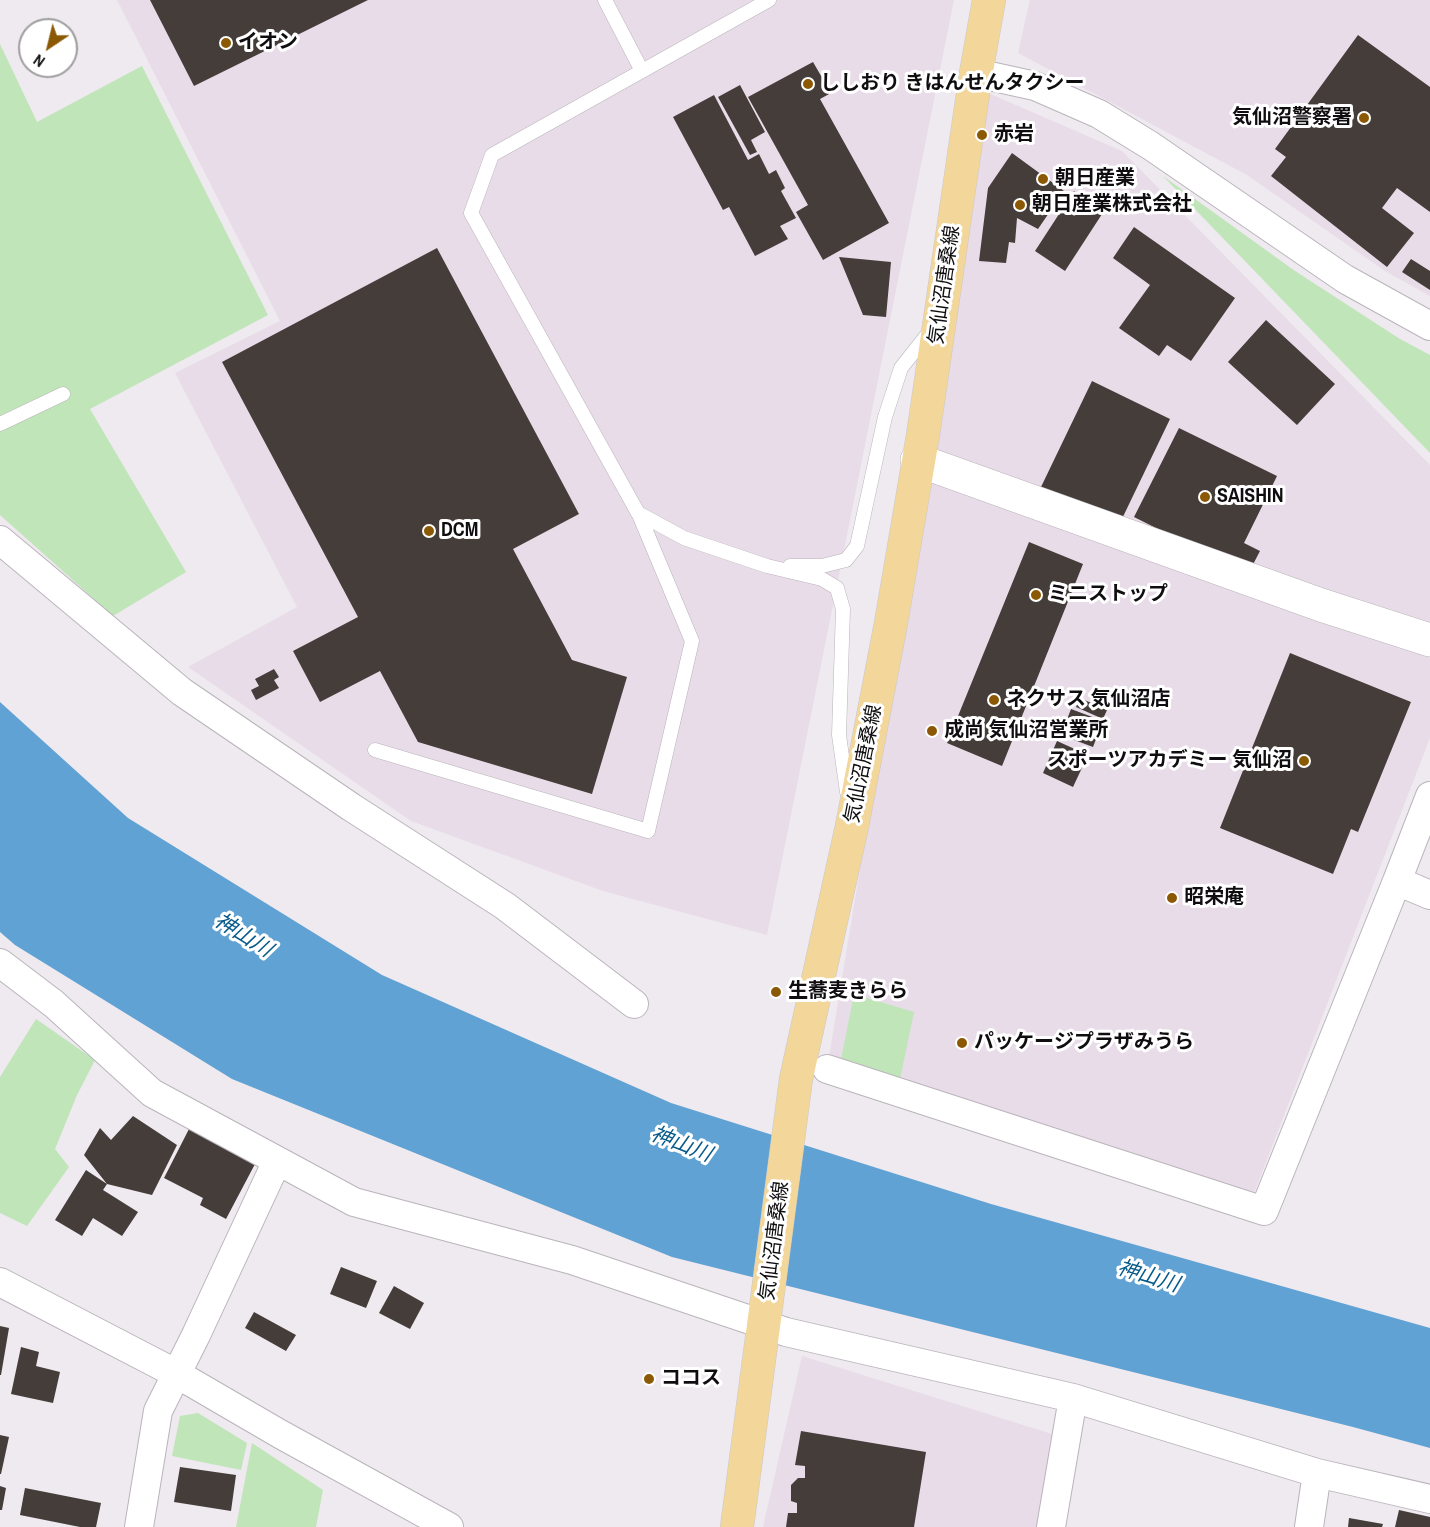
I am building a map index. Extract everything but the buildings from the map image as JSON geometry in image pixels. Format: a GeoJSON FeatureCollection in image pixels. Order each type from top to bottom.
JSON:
{"type":"FeatureCollection","features":[{"type":"Feature","properties":{"kind":"main road","name":"気仙沼唐桑線"},"geometry":{"type":"LineString","coordinates":[[737,1527],[796,1079],[852,826],[891,623],[989,0]]}},
{"type":"Feature","properties":{"kind":"street"},"geometry":{"type":"LineString","coordinates":[[976,73],[1035,86],[1099,114],[1151,146],[1345,279],[1430,326]]}},
{"type":"Feature","properties":{"kind":"street"},"geometry":{"type":"LineString","coordinates":[[917,460],[1321,605],[1430,640]]}},
{"type":"Feature","properties":{"kind":"street"},"geometry":{"type":"LineString","coordinates":[[0,540],[182,693],[351,807],[505,906],[634,1004]]}},
{"type":"Feature","properties":{"kind":"street"},"geometry":{"type":"LineString","coordinates":[[827,1069],[1264,1211],[1430,796]]}},
{"type":"Feature","properties":{"kind":"street"},"geometry":{"type":"LineString","coordinates":[[1397,881],[1430,895]]}},
{"type":"Feature","properties":{"kind":"street"},"geometry":{"type":"LineString","coordinates":[[0,963],[54,1004],[152,1093],[354,1202],[766,1311],[1073,1398],[1317,1473],[1430,1499]]}},
{"type":"Feature","properties":{"kind":"street"},"geometry":{"type":"LineString","coordinates":[[139,1527],[158,1411],[277,1161]]}},
{"type":"Feature","properties":{"kind":"street"},"geometry":{"type":"LineString","coordinates":[[0,1281],[177,1374],[280,1434],[413,1517],[449,1527]]}},
{"type":"Feature","properties":{"kind":"street"},"geometry":{"type":"LineString","coordinates":[[1051,1527],[1073,1398]]}},
{"type":"Feature","properties":{"kind":"street"},"geometry":{"type":"LineString","coordinates":[[1309,1527],[1317,1473]]}},
{"type":"Feature","properties":{"kind":"lane"},"geometry":{"type":"LineString","coordinates":[[604,0],[642,71]]}},
{"type":"Feature","properties":{"kind":"lane"},"geometry":{"type":"LineString","coordinates":[[375,750],[648,831],[692,641],[638,512],[471,213],[492,156],[769,0]]}},
{"type":"Feature","properties":{"kind":"lane"},"geometry":{"type":"LineString","coordinates":[[767,566],[822,566],[846,560],[856,546],[885,417],[902,369],[940,319]]}},
{"type":"Feature","properties":{"kind":"lane"},"geometry":{"type":"LineString","coordinates":[[0,424],[63,394]]}},
{"type":"Feature","properties":{"kind":"lane"},"geometry":{"type":"LineString","coordinates":[[638,512],[684,538],[767,566],[822,579],[837,588],[843,609],[839,735],[852,826]]}},
{"type":"Feature","properties":{"kind":"shaded area"},"geometry":{"type":"Polygon","coordinates":[[[117,0],[954,0],[767,935],[603,891],[411,821],[188,667],[297,607],[175,373],[280,321],[117,0]]]}},
{"type":"Feature","properties":{"kind":"shaded area"},"geometry":{"type":"Polygon","coordinates":[[[1030,0],[1430,0],[1430,296],[1385,271],[1247,175],[1018,53],[1030,0]]]}},
{"type":"Feature","properties":{"kind":"shaded area"},"geometry":{"type":"Polygon","coordinates":[[[988,93],[1122,151],[1430,465],[1430,738],[1254,1193],[827,1069],[988,93]]]}},
{"type":"Feature","properties":{"kind":"shaded area"},"geometry":{"type":"Polygon","coordinates":[[[802,1356],[1055,1435],[1040,1527],[763,1527],[802,1356]]]}},
{"type":"Feature","properties":{"kind":"green space"},"geometry":{"type":"Polygon","coordinates":[[[0,44],[37,122],[142,66],[268,315],[90,409],[186,572],[113,616],[0,515],[0,44]]]}},
{"type":"Feature","properties":{"kind":"green space"},"geometry":{"type":"Polygon","coordinates":[[[1163,176],[1295,271],[1400,339],[1430,355],[1430,453],[1163,176]]]}},
{"type":"Feature","properties":{"kind":"green space"},"geometry":{"type":"Polygon","coordinates":[[[854,994],[914,1012],[898,1089],[838,1075],[854,994]]]}},
{"type":"Feature","properties":{"kind":"green space"},"geometry":{"type":"Polygon","coordinates":[[[36,1019],[95,1060],[77,1095],[55,1149],[69,1167],[27,1226],[0,1213],[0,1077],[36,1019]]]}},
{"type":"Feature","properties":{"kind":"green space"},"geometry":{"type":"Polygon","coordinates":[[[198,1413],[247,1443],[241,1470],[172,1456],[180,1416],[198,1413]]]}},
{"type":"Feature","properties":{"kind":"green space"},"geometry":{"type":"Polygon","coordinates":[[[252,1443],[323,1490],[316,1527],[236,1527],[252,1443]]]}},
{"type":"Feature","properties":{"kind":"water","name":"神山川"},"geometry":{"type":"Polygon","coordinates":[[[0,702],[128,818],[382,975],[671,1103],[991,1204],[1430,1328],[1430,1448],[672,1257],[232,1079],[15,945],[0,932],[0,702]]]}},
{"type":"Feature","properties":{"kind":"place","name":"イオン"},"geometry":{"type":"Point","coordinates":[226,43]}},
{"type":"Feature","properties":{"kind":"place","name":"ししおり きはんせんタクシー"},"geometry":{"type":"Point","coordinates":[808,84]}},
{"type":"Feature","properties":{"kind":"place","name":"気仙沼警察署"},"geometry":{"type":"Point","coordinates":[1364,118]}},
{"type":"Feature","properties":{"kind":"place","name":"赤岩"},"geometry":{"type":"Point","coordinates":[982,135]}},
{"type":"Feature","properties":{"kind":"place","name":"朝日産業"},"geometry":{"type":"Point","coordinates":[1043,179]}},
{"type":"Feature","properties":{"kind":"place","name":"朝日産業株式会社"},"geometry":{"type":"Point","coordinates":[1020,205]}},
{"type":"Feature","properties":{"kind":"place","name":"SAISHIN"},"geometry":{"type":"Point","coordinates":[1205,497]}},
{"type":"Feature","properties":{"kind":"place","name":"DCM"},"geometry":{"type":"Point","coordinates":[429,531]}},
{"type":"Feature","properties":{"kind":"place","name":"ミニストップ"},"geometry":{"type":"Point","coordinates":[1036,595]}},
{"type":"Feature","properties":{"kind":"place","name":"ネクサス 気仙沼店"},"geometry":{"type":"Point","coordinates":[994,700]}},
{"type":"Feature","properties":{"kind":"place","name":"成尚 気仙沼営業所"},"geometry":{"type":"Point","coordinates":[932,731]}},
{"type":"Feature","properties":{"kind":"place","name":"スポーツアカデミー 気仙沼"},"geometry":{"type":"Point","coordinates":[1304,761]}},
{"type":"Feature","properties":{"kind":"place","name":"昭栄庵"},"geometry":{"type":"Point","coordinates":[1172,898]}},
{"type":"Feature","properties":{"kind":"place","name":"生蕎麦きらら"},"geometry":{"type":"Point","coordinates":[776,992]}},
{"type":"Feature","properties":{"kind":"place","name":"パッケージプラザみうら"},"geometry":{"type":"Point","coordinates":[962,1043]}},
{"type":"Feature","properties":{"kind":"place","name":"ココス"},"geometry":{"type":"Point","coordinates":[649,1379]}}]}
